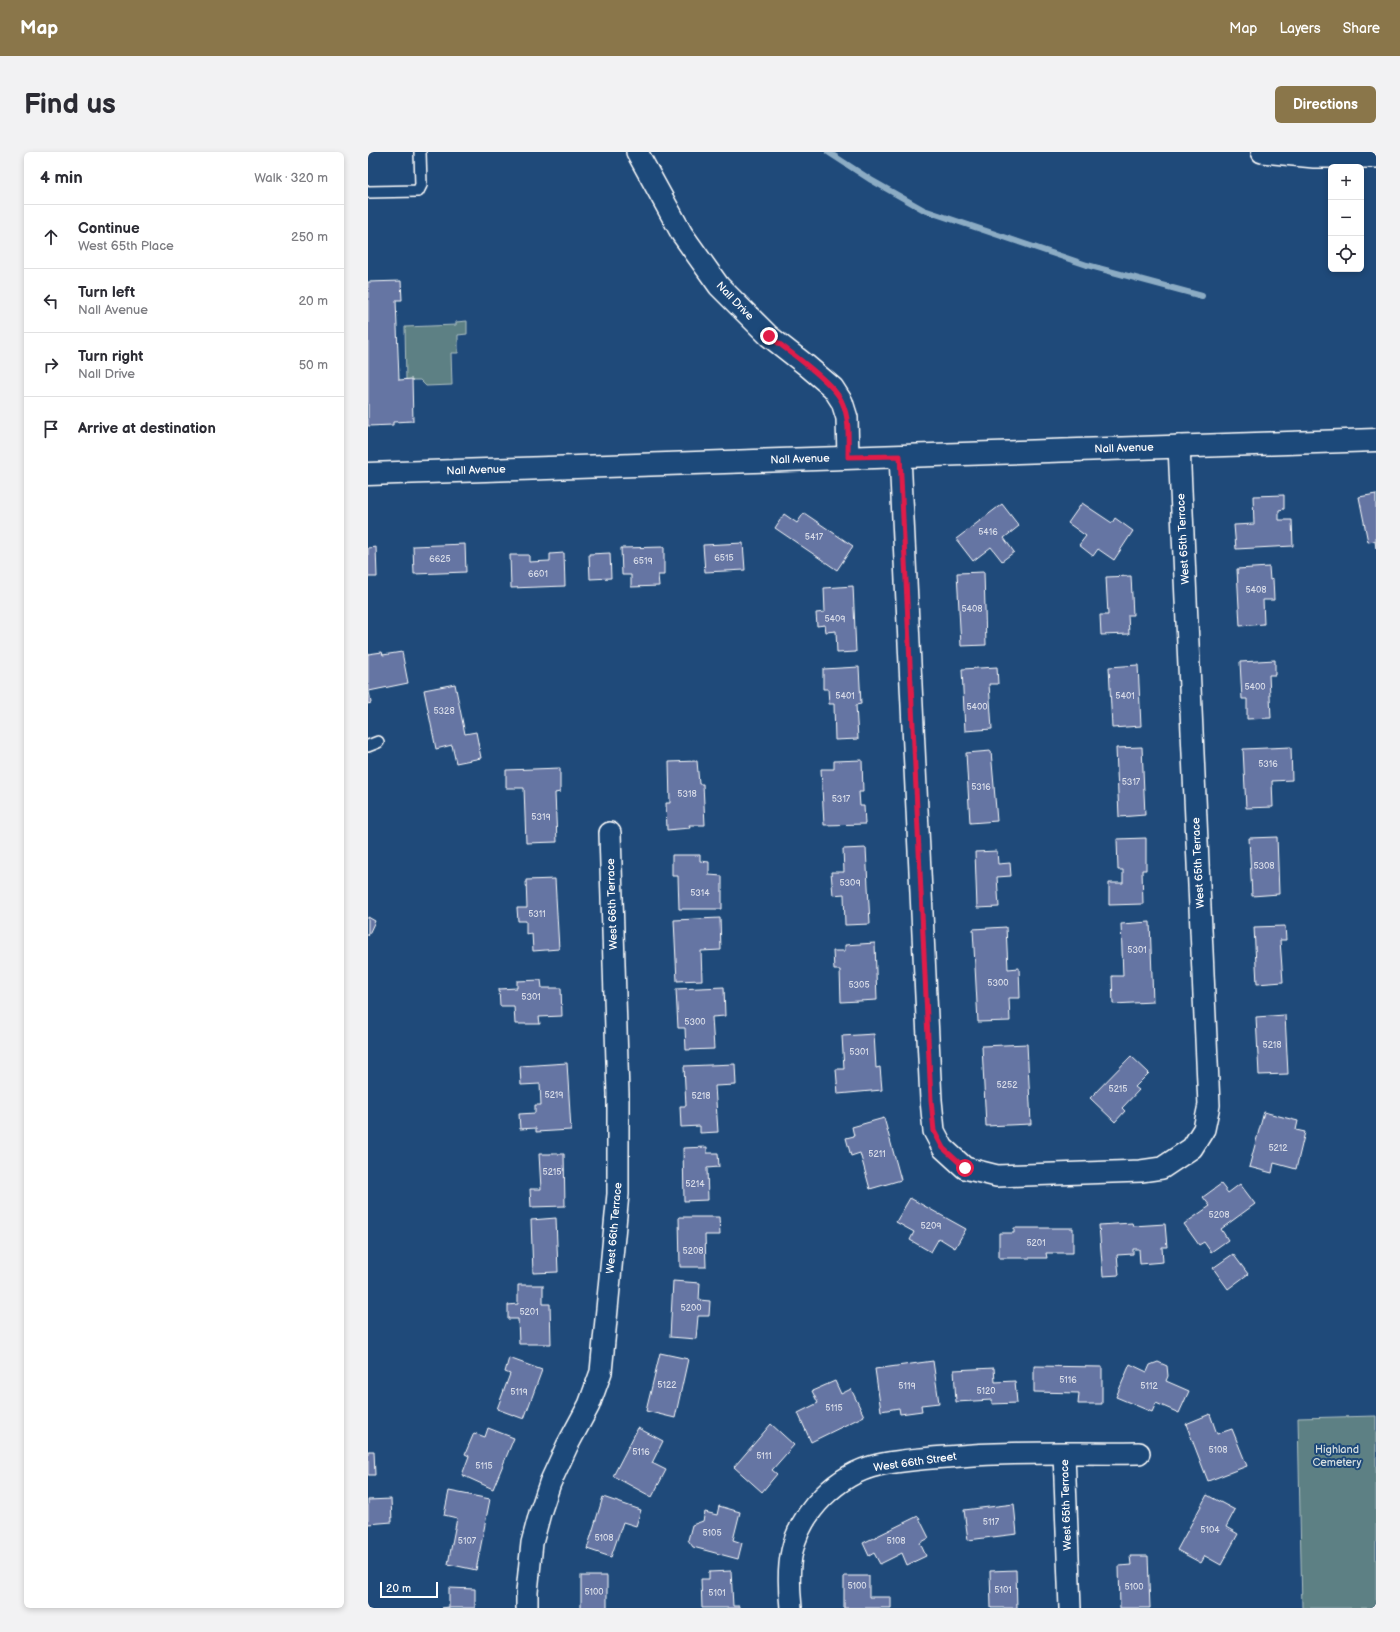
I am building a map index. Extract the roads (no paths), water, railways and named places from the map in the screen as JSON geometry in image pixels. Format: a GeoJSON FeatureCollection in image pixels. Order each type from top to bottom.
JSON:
{"type":"FeatureCollection","features":[{"type":"Feature","properties":{"kind":"main road","name":"Nall Avenue"},"geometry":{"type":"LineString","coordinates":[[368,474],[1376,440]]}},
{"type":"Feature","properties":{"kind":"street","name":"Nall Drive"},"geometry":{"type":"LineString","coordinates":[[637,152],[682,234],[719,286],[769,336],[833,388],[842,402],[847,418],[848,457]]}},
{"type":"Feature","properties":{"kind":"street"},"geometry":{"type":"LineString","coordinates":[[1262,152],[1314,156],[1376,157]]}},
{"type":"Feature","properties":{"kind":"street","name":"West 65th Terrace"},"geometry":{"type":"LineString","coordinates":[[900,456],[931,1100],[934,1131],[943,1148],[965,1168],[997,1176],[1070,1174],[1141,1171],[1162,1168],[1192,1148],[1204,1129],[1208,1105],[1179,446]]}},
{"type":"Feature","properties":{"kind":"street","name":"West 66th Terrace"},"geometry":{"type":"LineString","coordinates":[[528,1608],[527,1592],[532,1543],[540,1513],[550,1483],[564,1452],[589,1405],[601,1372],[618,1194],[618,1094],[610,833]]}},
{"type":"Feature","properties":{"kind":"street","name":"West 65th Terrace"},"geometry":{"type":"LineString","coordinates":[[1070,1608],[1064,1454],[1139,1453]]}},
{"type":"Feature","properties":{"kind":"street","name":"West 66th Street"},"geometry":{"type":"LineString","coordinates":[[791,1608],[789,1568],[792,1550],[798,1533],[817,1503],[844,1479],[860,1471],[878,1465],[920,1459],[988,1454],[1064,1454]]}},
{"type":"Feature","properties":{"kind":"lane"},"geometry":{"type":"LineString","coordinates":[[368,192],[418,191],[421,185],[420,152]]}},
{"type":"Feature","properties":{"kind":"waterway"},"geometry":{"type":"LineString","coordinates":[[828,152],[871,180],[924,210],[1087,265],[1202,296]]}},
{"type":"Feature","properties":{"kind":"park label","name":"Highland Cemetery"},"geometry":{"type":"Point","coordinates":[1337,1455]}}]}
